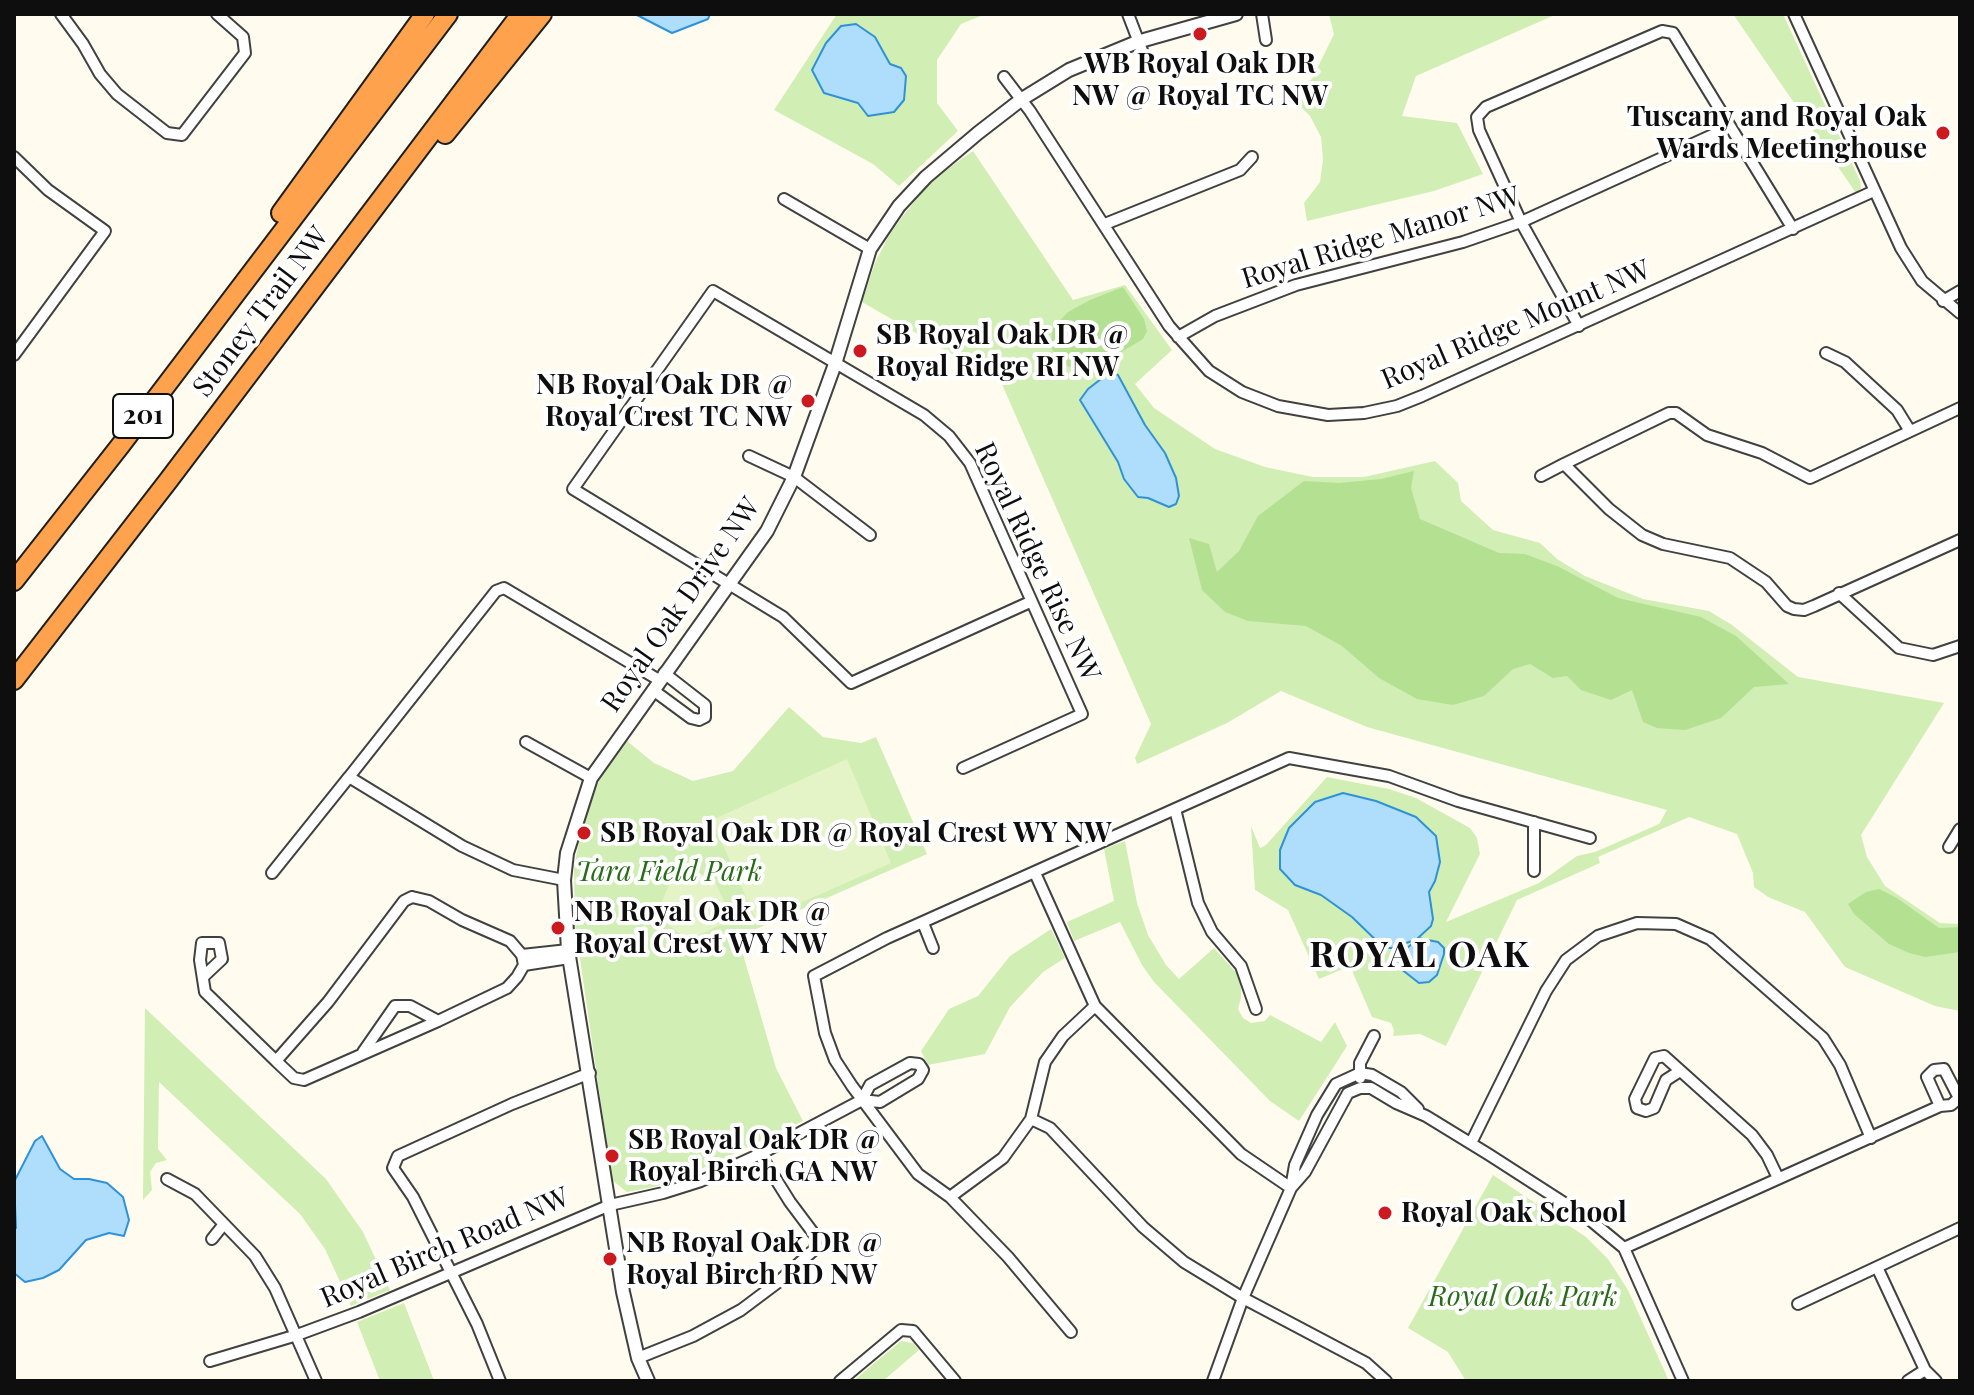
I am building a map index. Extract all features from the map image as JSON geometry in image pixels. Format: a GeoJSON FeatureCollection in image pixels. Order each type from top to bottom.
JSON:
{"type":"FeatureCollection","features":[{"type":"Feature","properties":{"kind":"highway"},"geometry":{"type":"LineString","coordinates":[[268,249],[277,218],[425,14]]}},
{"type":"Feature","properties":{"kind":"highway","name":"Stoney Trail NW"},"geometry":{"type":"LineString","coordinates":[[14,581],[448,14]]}},
{"type":"Feature","properties":{"kind":"highway","name":"Stoney Trail NW"},"geometry":{"type":"LineString","coordinates":[[14,680],[521,14]]}},
{"type":"Feature","properties":{"kind":"highway"},"geometry":{"type":"LineString","coordinates":[[303,300],[325,281],[542,14]]}},
{"type":"Feature","properties":{"kind":"street"},"geometry":{"type":"LineString","coordinates":[[61,14],[100,74],[117,94],[167,133],[182,135],[245,53],[243,37],[217,14]]}},
{"type":"Feature","properties":{"kind":"street"},"geometry":{"type":"LineString","coordinates":[[1128,14],[1148,66]]}},
{"type":"Feature","properties":{"kind":"street","name":"Royal Oak Drive NW"},"geometry":{"type":"LineString","coordinates":[[648,1381],[638,1358],[623,1292],[569,954],[564,880],[567,853],[591,778],[767,531],[794,477],[835,364],[870,249],[899,206],[926,177],[1022,99],[1069,70],[1137,42],[1236,14]]}},
{"type":"Feature","properties":{"kind":"street"},"geometry":{"type":"LineString","coordinates":[[1262,14],[1266,40]]}},
{"type":"Feature","properties":{"kind":"street"},"geometry":{"type":"LineString","coordinates":[[1794,14],[1908,259],[1922,281],[1960,313]]}},
{"type":"Feature","properties":{"kind":"street"},"geometry":{"type":"LineString","coordinates":[[1579,326],[1521,222],[1479,130],[1477,117],[1486,107],[1662,31],[1673,33],[1793,229]]}},
{"type":"Feature","properties":{"kind":"street","name":"Royal Ridge Mount NW"},"geometry":{"type":"LineString","coordinates":[[1004,77],[1022,99],[1178,337],[1209,371],[1242,392],[1278,406],[1328,415],[1364,413],[1397,406],[1874,191]]}},
{"type":"Feature","properties":{"kind":"street","name":"Royal Ridge Manor NW"},"geometry":{"type":"LineString","coordinates":[[1178,337],[1215,316],[1296,285],[1463,242],[1521,222],[1730,127]]}},
{"type":"Feature","properties":{"kind":"street"},"geometry":{"type":"LineString","coordinates":[[14,157],[48,190],[105,231],[14,355]]}},
{"type":"Feature","properties":{"kind":"street"},"geometry":{"type":"LineString","coordinates":[[1105,224],[1240,170],[1252,157]]}},
{"type":"Feature","properties":{"kind":"street"},"geometry":{"type":"LineString","coordinates":[[784,199],[870,249]]}},
{"type":"Feature","properties":{"kind":"street","name":"Royal Ridge Rise NW"},"geometry":{"type":"LineString","coordinates":[[730,584],[573,489],[713,291],[924,415],[949,436],[970,463],[1082,714],[963,768]]}},
{"type":"Feature","properties":{"kind":"street"},"geometry":{"type":"LineString","coordinates":[[1943,301],[1960,291]]}},
{"type":"Feature","properties":{"kind":"street"},"geometry":{"type":"LineString","coordinates":[[1826,353],[1845,362],[1897,410],[1910,431]]}},
{"type":"Feature","properties":{"kind":"street"},"geometry":{"type":"LineString","coordinates":[[1541,476],[1669,413],[1683,415],[1707,435],[1762,453],[1810,478],[1960,408]]}},
{"type":"Feature","properties":{"kind":"street"},"geometry":{"type":"LineString","coordinates":[[749,456],[794,477],[870,535]]}},
{"type":"Feature","properties":{"kind":"street"},"geometry":{"type":"LineString","coordinates":[[1564,464],[1609,509],[1642,535],[1663,544],[1730,558],[1766,582],[1787,606],[1804,610],[1960,540]]}},
{"type":"Feature","properties":{"kind":"street"},"geometry":{"type":"LineString","coordinates":[[730,584],[783,617],[851,683],[1030,602]]}},
{"type":"Feature","properties":{"kind":"street"},"geometry":{"type":"LineString","coordinates":[[272,873],[496,591],[504,588],[705,705],[705,717],[699,720],[691,718],[659,681]]}},
{"type":"Feature","properties":{"kind":"street"},"geometry":{"type":"LineString","coordinates":[[1839,593],[1899,648],[1933,655],[1960,646]]}},
{"type":"Feature","properties":{"kind":"street"},"geometry":{"type":"LineString","coordinates":[[526,742],[591,778]]}},
{"type":"Feature","properties":{"kind":"street"},"geometry":{"type":"LineString","coordinates":[[1071,1332],[1008,1257],[950,1197],[918,1174],[862,1100],[835,1060],[825,1033],[814,976],[887,938],[1289,758],[1389,776],[1443,793],[1458,801],[1590,838]]}},
{"type":"Feature","properties":{"kind":"street"},"geometry":{"type":"LineString","coordinates":[[349,777],[462,846],[513,870],[564,880]]}},
{"type":"Feature","properties":{"kind":"street"},"geometry":{"type":"LineString","coordinates":[[1175,809],[1198,903],[1212,932],[1241,966],[1256,1009]]}},
{"type":"Feature","properties":{"kind":"street"},"geometry":{"type":"LineString","coordinates":[[1534,822],[1534,871]]}},
{"type":"Feature","properties":{"kind":"street"},"geometry":{"type":"LineString","coordinates":[[1949,847],[1960,829]]}},
{"type":"Feature","properties":{"kind":"street"},"geometry":{"type":"LineString","coordinates":[[1035,873],[1095,1006],[1241,1154],[1291,1188]]}},
{"type":"Feature","properties":{"kind":"street"},"geometry":{"type":"LineString","coordinates":[[276,1061],[328,1002],[404,901],[412,897],[429,901],[462,920],[510,941],[523,960]]}},
{"type":"Feature","properties":{"kind":"street"},"geometry":{"type":"LineString","coordinates":[[923,923],[933,948]]}},
{"type":"Feature","properties":{"kind":"street"},"geometry":{"type":"LineString","coordinates":[[1471,1143],[1546,991],[1566,960],[1598,936],[1637,923],[1676,924],[1710,939],[1823,1038],[1840,1065],[1871,1138]]}},
{"type":"Feature","properties":{"kind":"street"},"geometry":{"type":"LineString","coordinates":[[523,960],[569,954]]}},
{"type":"Feature","properties":{"kind":"street"},"geometry":{"type":"LineString","coordinates":[[204,976],[207,997],[294,1078],[304,1080],[507,988],[517,977],[523,960]]}},
{"type":"Feature","properties":{"kind":"street"},"geometry":{"type":"LineString","coordinates":[[363,1053],[395,1006],[410,1006],[438,1021]]}},
{"type":"Feature","properties":{"kind":"street"},"geometry":{"type":"LineString","coordinates":[[950,1197],[1003,1158],[1031,1119],[1045,1062],[1063,1036],[1095,1006]]}},
{"type":"Feature","properties":{"kind":"street"},"geometry":{"type":"LineString","coordinates":[[1360,1088],[1360,1063],[1374,1036]]}},
{"type":"Feature","properties":{"kind":"street"},"geometry":{"type":"LineString","coordinates":[[1680,1071],[1666,1080],[1654,1108],[1646,1111],[1637,1108],[1635,1099],[1655,1058],[1664,1056],[1752,1135],[1767,1155],[1778,1178]]}},
{"type":"Feature","properties":{"kind":"street"},"geometry":{"type":"LineString","coordinates":[[910,1063],[919,1064],[923,1070],[918,1079],[880,1102],[862,1100],[870,1085],[910,1063]]}},
{"type":"Feature","properties":{"kind":"street"},"geometry":{"type":"LineString","coordinates":[[500,1381],[477,1324],[413,1197],[393,1168],[398,1156],[512,1104],[590,1073]]}},
{"type":"Feature","properties":{"kind":"street"},"geometry":{"type":"LineString","coordinates":[[1213,1381],[1243,1298],[1291,1188],[1295,1165],[1317,1115],[1336,1084],[1360,1073],[1372,1075],[1401,1092],[1426,1116]]}},
{"type":"Feature","properties":{"kind":"street"},"geometry":{"type":"LineString","coordinates":[[1291,1188],[1305,1172],[1348,1093],[1371,1088],[1471,1143],[1589,1219],[1624,1248],[1683,1381]]}},
{"type":"Feature","properties":{"kind":"street","name":"Royal Birch Road NW"},"geometry":{"type":"LineString","coordinates":[[210,1361],[297,1335],[610,1205],[701,1181],[862,1100]]}},
{"type":"Feature","properties":{"kind":"street"},"geometry":{"type":"LineString","coordinates":[[1624,1248],[1940,1106]]}},
{"type":"Feature","properties":{"kind":"street"},"geometry":{"type":"LineString","coordinates":[[1031,1119],[1050,1128],[1143,1227],[1184,1262],[1243,1298],[1366,1363],[1386,1381]]}},
{"type":"Feature","properties":{"kind":"street"},"geometry":{"type":"LineString","coordinates":[[638,1358],[693,1336],[741,1310],[815,1249],[817,1238],[760,1154]]}},
{"type":"Feature","properties":{"kind":"street"},"geometry":{"type":"LineString","coordinates":[[167,1179],[195,1194],[255,1256],[275,1288],[316,1381]]}},
{"type":"Feature","properties":{"kind":"street"},"geometry":{"type":"LineString","coordinates":[[212,1239],[224,1224]]}},
{"type":"Feature","properties":{"kind":"street"},"geometry":{"type":"LineString","coordinates":[[1798,1304],[1960,1228]]}},
{"type":"Feature","properties":{"kind":"street"},"geometry":{"type":"LineString","coordinates":[[1877,1267],[1925,1370],[1936,1381]]}},
{"type":"Feature","properties":{"kind":"street"},"geometry":{"type":"LineString","coordinates":[[840,1381],[901,1330],[913,1331],[955,1381]]}},
{"type":"Feature","properties":{"kind":"street"},"geometry":{"type":"LineString","coordinates":[[1908,1381],[1925,1370]]}},
{"type":"Feature","properties":{"kind":"green space"},"geometry":{"type":"Polygon","coordinates":[[[837,14],[986,14],[961,24],[937,60],[937,103],[958,131],[899,186],[873,164],[774,110],[837,14]]]}},
{"type":"Feature","properties":{"kind":"green space"},"geometry":{"type":"Polygon","coordinates":[[[1557,14],[1416,76],[1402,116],[1457,123],[1483,174],[1434,191],[1307,221],[1304,203],[1320,182],[1323,160],[1321,137],[1310,116],[1288,94],[1312,79],[1334,34],[1329,15],[1557,14]]]}},
{"type":"Feature","properties":{"kind":"green space"},"geometry":{"type":"Polygon","coordinates":[[[1733,14],[1783,14],[1860,181],[1861,188],[1856,193],[1733,14]]]}},
{"type":"Feature","properties":{"kind":"green space"},"geometry":{"type":"Polygon","coordinates":[[[973,151],[1073,300],[1125,285],[1172,350],[1135,384],[1154,408],[1215,449],[1265,467],[1313,477],[1364,477],[1435,461],[1458,483],[1461,501],[1493,530],[1540,543],[1557,559],[1585,576],[1643,599],[1709,611],[1732,625],[1798,677],[1944,703],[1861,835],[1867,857],[1885,886],[1940,923],[1960,924],[1960,1011],[1935,1006],[1845,967],[1805,912],[1768,897],[1754,887],[1753,873],[1737,834],[1689,817],[1598,857],[1600,863],[1517,900],[1446,1046],[1420,1034],[1393,1036],[1391,1023],[1372,1017],[1350,966],[1319,979],[1288,910],[1255,890],[1251,826],[1260,848],[1266,845],[1327,777],[1389,789],[1416,798],[1470,828],[1477,838],[1480,854],[1446,922],[1539,883],[1577,856],[1595,852],[1659,824],[1667,810],[1367,727],[1281,691],[1227,723],[1137,764],[1135,758],[1151,724],[1001,382],[862,302],[875,263],[902,217],[932,180],[973,151]]]}},
{"type":"Feature","properties":{"kind":"green space"},"geometry":{"type":"Polygon","coordinates":[[[1123,287],[1144,319],[1147,331],[1143,339],[1095,368],[1069,367],[1058,360],[1051,347],[1052,329],[1068,312],[1123,287]]]}},
{"type":"Feature","properties":{"kind":"green space"},"geometry":{"type":"Polygon","coordinates":[[[1414,471],[1411,488],[1420,519],[1499,553],[1525,554],[1557,566],[1618,598],[1701,617],[1736,636],[1789,684],[1754,687],[1721,718],[1685,730],[1657,728],[1643,722],[1632,690],[1611,700],[1581,690],[1567,676],[1553,678],[1530,664],[1513,669],[1484,696],[1453,705],[1417,699],[1379,678],[1342,646],[1306,626],[1248,621],[1225,612],[1202,590],[1189,538],[1209,544],[1217,572],[1239,551],[1258,516],[1304,481],[1339,483],[1381,479],[1414,471]]]}},
{"type":"Feature","properties":{"kind":"green space","name":"Tara Field Park"},"geometry":{"type":"Polygon","coordinates":[[[789,707],[823,737],[861,743],[876,737],[927,854],[738,937],[776,1068],[803,1121],[699,1170],[658,1186],[627,1192],[612,1180],[575,924],[574,868],[592,796],[603,773],[627,741],[654,763],[693,781],[733,771],[789,707]]]}},
{"type":"Feature","properties":{"kind":"green space"},"geometry":{"type":"Polygon","coordinates":[[[847,759],[891,863],[757,922],[712,820],[847,759]]]}},
{"type":"Feature","properties":{"kind":"green space"},"geometry":{"type":"Polygon","coordinates":[[[1125,841],[1137,903],[1148,935],[1166,965],[1179,979],[1214,948],[1241,978],[1238,1009],[1243,1018],[1251,1023],[1265,1021],[1270,1015],[1321,1042],[1335,1022],[1347,1046],[1299,1121],[1270,1101],[1154,982],[1120,922],[1074,941],[1067,922],[1114,901],[1104,849],[1125,841]]]}},
{"type":"Feature","properties":{"kind":"green space"},"geometry":{"type":"Polygon","coordinates":[[[697,873],[714,879],[730,915],[727,922],[694,937],[683,936],[666,923],[662,901],[670,883],[687,874],[697,873]]]}},
{"type":"Feature","properties":{"kind":"green space"},"geometry":{"type":"Polygon","coordinates":[[[1879,889],[1939,928],[1960,927],[1960,952],[1925,957],[1889,944],[1854,914],[1848,904],[1866,892],[1879,889]]]}},
{"type":"Feature","properties":{"kind":"green space"},"geometry":{"type":"Polygon","coordinates":[[[1051,929],[1065,958],[1043,972],[1010,1007],[985,1054],[928,1065],[921,1051],[949,1009],[978,996],[1010,956],[1051,929]]]}},
{"type":"Feature","properties":{"kind":"green space"},"geometry":{"type":"Polygon","coordinates":[[[145,1008],[326,1179],[363,1232],[390,1290],[351,1306],[325,1249],[300,1214],[159,1082],[158,1149],[167,1160],[156,1163],[150,1172],[152,1190],[143,1200],[145,1008]]]}},
{"type":"Feature","properties":{"kind":"green space","name":"Royal Oak Park"},"geometry":{"type":"Polygon","coordinates":[[[1493,1175],[1586,1237],[1608,1259],[1628,1290],[1669,1381],[1466,1381],[1448,1352],[1408,1328],[1493,1175]]]}},
{"type":"Feature","properties":{"kind":"green space"},"geometry":{"type":"Polygon","coordinates":[[[404,1303],[434,1381],[380,1381],[357,1322],[404,1303]]]}},
{"type":"Feature","properties":{"kind":"green space"},"geometry":{"type":"Polygon","coordinates":[[[901,1341],[913,1343],[919,1350],[883,1381],[853,1381],[901,1341]]]}},
{"type":"Feature","properties":{"kind":"water"},"geometry":{"type":"Polygon","coordinates":[[[635,14],[710,14],[708,19],[672,33],[635,14]]]}},
{"type":"Feature","properties":{"kind":"water"},"geometry":{"type":"Polygon","coordinates":[[[856,24],[875,37],[890,64],[901,68],[906,76],[904,100],[894,112],[868,116],[858,103],[824,93],[812,70],[826,43],[841,26],[856,24]]]}},
{"type":"Feature","properties":{"kind":"water"},"geometry":{"type":"Polygon","coordinates":[[[1110,372],[1118,375],[1145,425],[1165,453],[1176,478],[1179,496],[1176,504],[1169,507],[1138,497],[1124,479],[1118,462],[1080,400],[1088,389],[1110,372]]]}},
{"type":"Feature","properties":{"kind":"water"},"geometry":{"type":"Polygon","coordinates":[[[1343,793],[1376,801],[1416,817],[1436,836],[1440,862],[1429,892],[1433,919],[1431,926],[1418,938],[1438,942],[1444,948],[1444,954],[1437,975],[1429,982],[1419,983],[1396,965],[1394,959],[1412,941],[1384,948],[1352,917],[1321,895],[1295,885],[1280,869],[1280,850],[1289,828],[1315,802],[1343,793]]]}},
{"type":"Feature","properties":{"kind":"water"},"geometry":{"type":"Polygon","coordinates":[[[42,1136],[60,1169],[74,1179],[107,1183],[123,1197],[129,1220],[124,1236],[109,1233],[86,1240],[59,1270],[25,1282],[14,1273],[14,1182],[35,1141],[42,1136]]]}},
{"type":"Feature","properties":{"kind":"place","name":"WB Royal Oak DR NW @ Royal TC NW"},"geometry":{"type":"Point","coordinates":[1200,34]}},
{"type":"Feature","properties":{"kind":"place","name":"Tuscany and Royal Oak Wards Meetinghouse"},"geometry":{"type":"Point","coordinates":[1943,133]}},
{"type":"Feature","properties":{"kind":"place","name":"SB Royal Oak DR @ Royal Ridge RI NW"},"geometry":{"type":"Point","coordinates":[860,351]}},
{"type":"Feature","properties":{"kind":"place","name":"NB Royal Oak DR @ Royal Crest TC NW"},"geometry":{"type":"Point","coordinates":[808,401]}},
{"type":"Feature","properties":{"kind":"place","name":"SB Royal Oak DR @ Royal Crest WY NW"},"geometry":{"type":"Point","coordinates":[584,833]}},
{"type":"Feature","properties":{"kind":"place","name":"NB Royal Oak DR @ Royal Crest WY NW"},"geometry":{"type":"Point","coordinates":[558,928]}},
{"type":"Feature","properties":{"kind":"place","name":"SB Royal Oak DR @ Royal Birch GA NW"},"geometry":{"type":"Point","coordinates":[612,1156]}},
{"type":"Feature","properties":{"kind":"place","name":"Royal Oak School"},"geometry":{"type":"Point","coordinates":[1385,1213]}},
{"type":"Feature","properties":{"kind":"place","name":"NB Royal Oak DR @ Royal Birch RD NW"},"geometry":{"type":"Point","coordinates":[610,1259]}},
{"type":"Feature","properties":{"kind":"district","name":"ROYAL OAK"},"geometry":{"type":"Point","coordinates":[1420,956]}}]}
